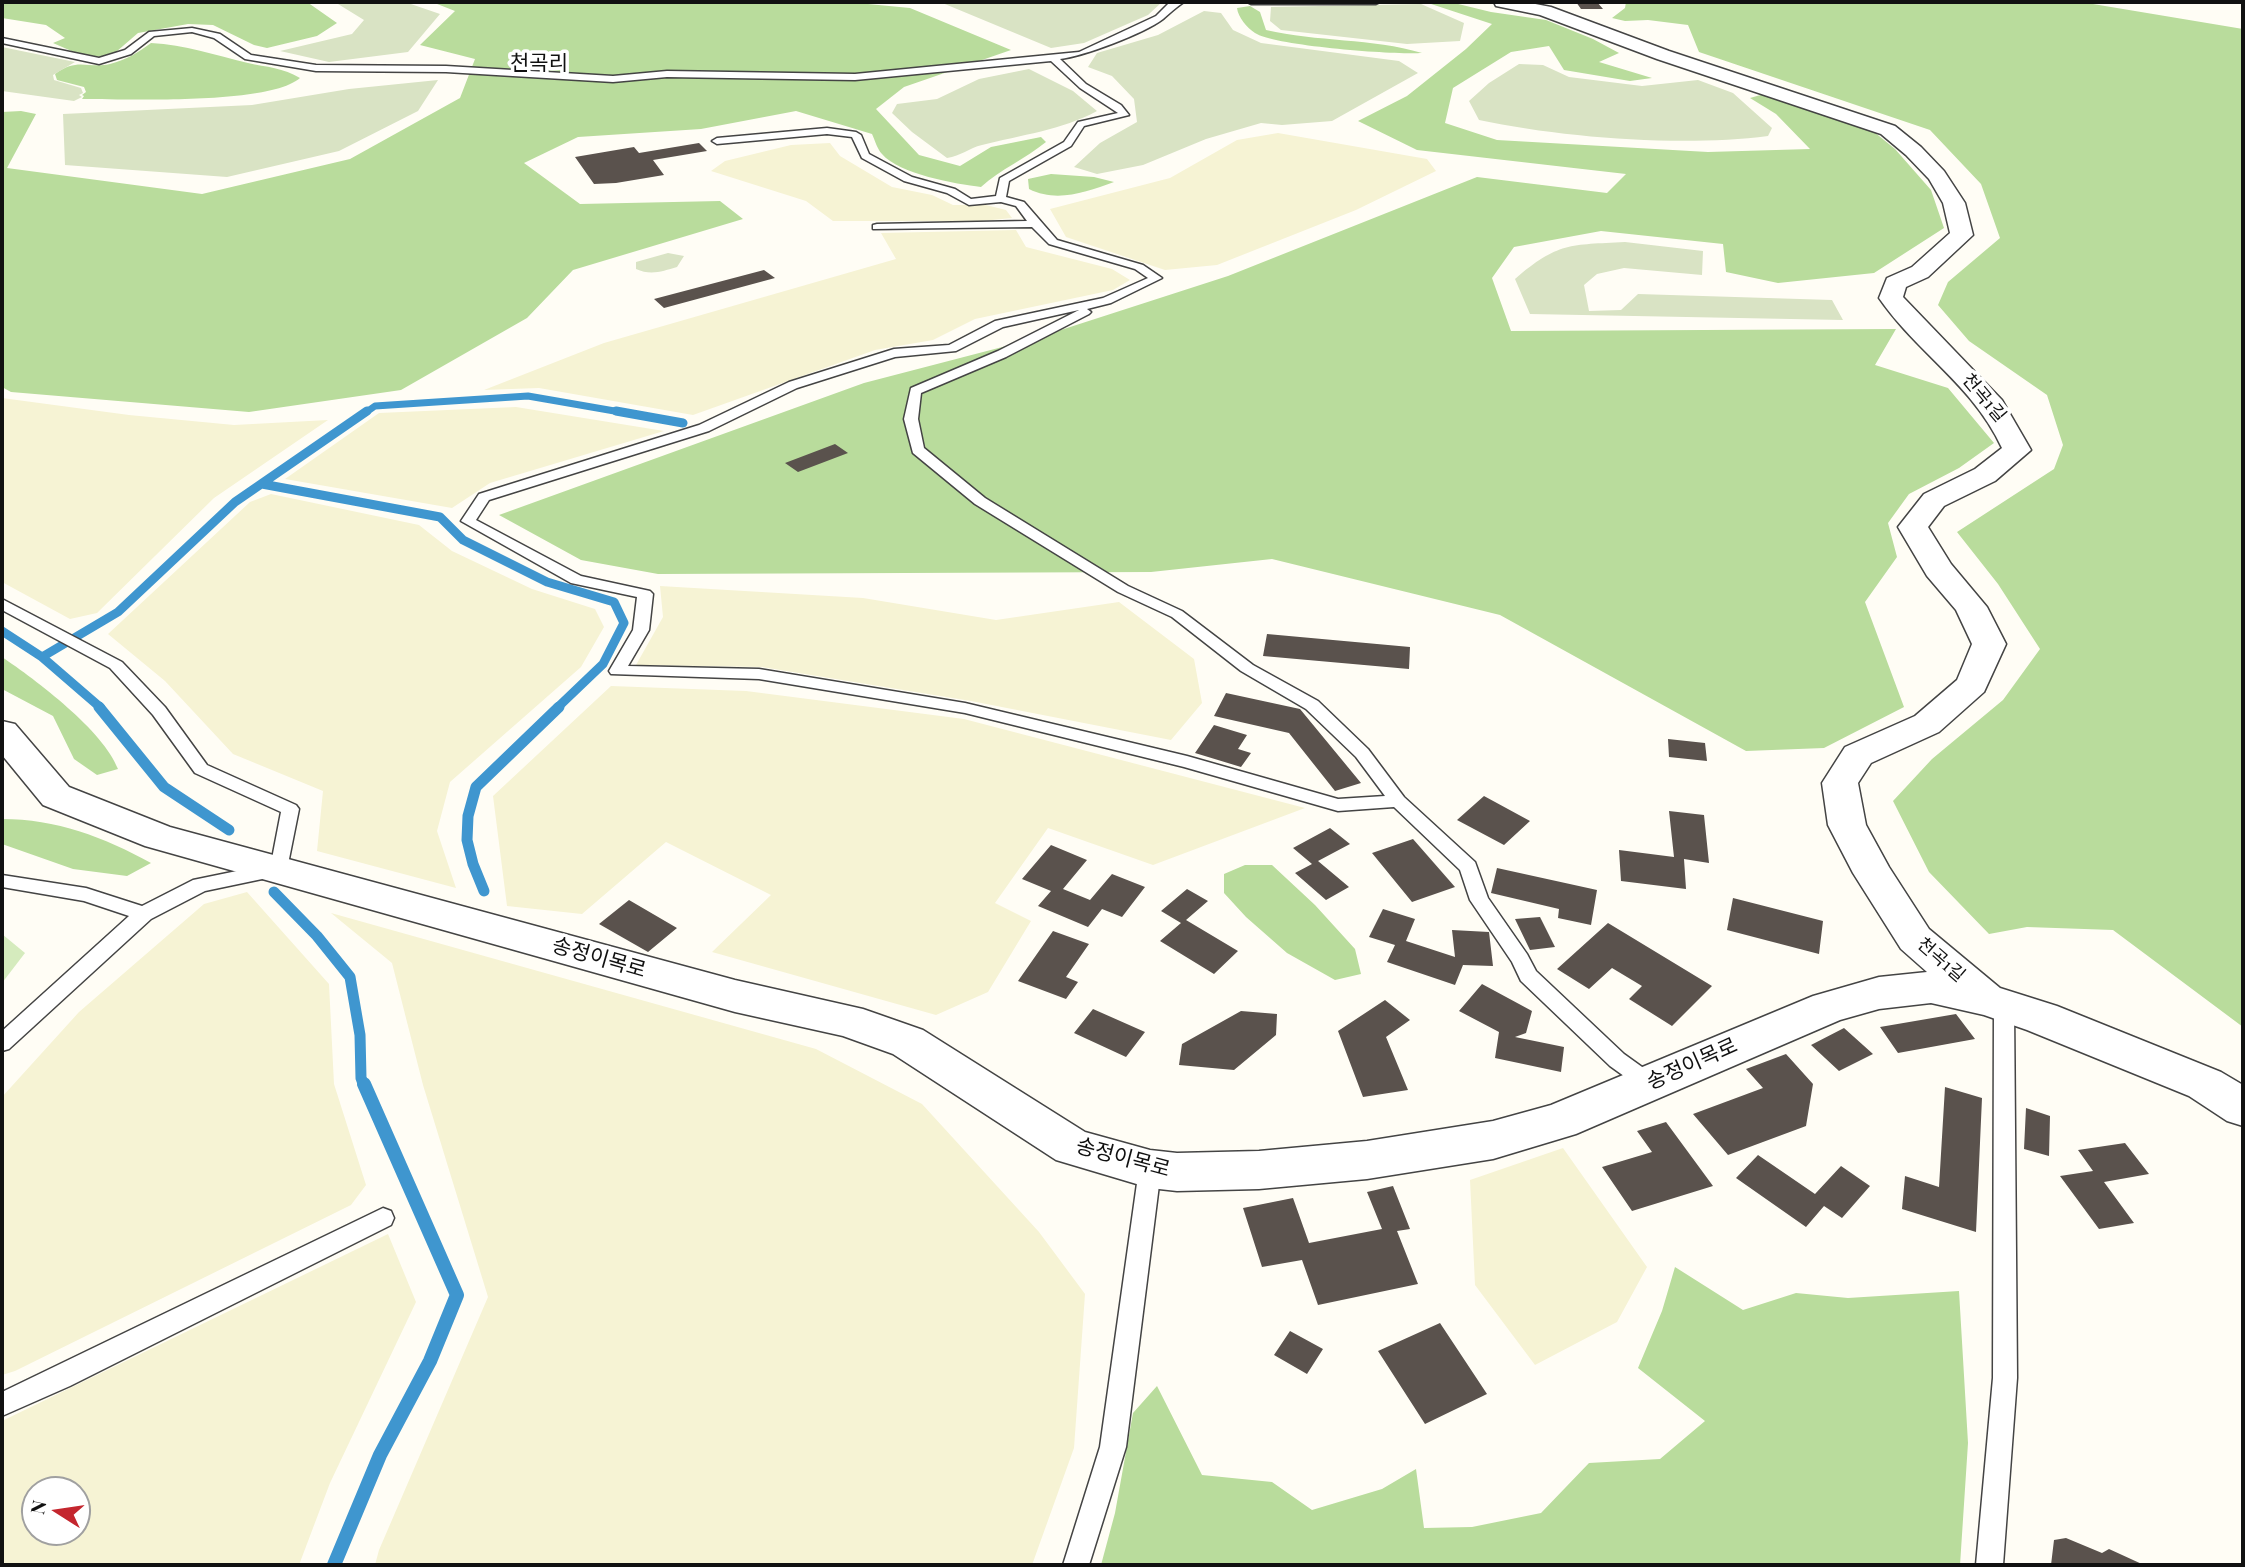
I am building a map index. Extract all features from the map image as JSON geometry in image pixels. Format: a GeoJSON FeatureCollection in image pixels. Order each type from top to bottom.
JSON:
{"type":"FeatureCollection","features":[{"type":"Feature","properties":{"kind":"street","name":"천곡1길"},"geometry":{"type":"LineString","coordinates":[[1502,2],[1545,11],[1663,55],[1888,130],[1915,150],[1935,173],[1960,216],[1962,235],[1920,272],[1895,283],[1891,298],[1906,318],[1980,390],[2007,424],[2017,450],[1985,475],[1934,500],[1913,527],[1938,569],[1970,607],[1989,644],[1972,685],[1927,724],[1858,755],[1840,783],[1847,825],[1873,873],[1915,939],[1996,1003]]}},
{"type":"Feature","properties":{"kind":"street","name":"송정이목로"},"geometry":{"type":"LineString","coordinates":[[2,732],[56,796],[158,837],[735,996],[848,1021],[908,1042],[1073,1147],[1150,1169],[1177,1172],[1259,1170],[1367,1160],[1493,1140],[1560,1121],[1828,1007],[1879,993],[1931,987],[2042,1018],[2205,1084],[2243,1108]]}},
{"type":"Feature","properties":{"kind":"lane"},"geometry":{"type":"LineString","coordinates":[[2,41],[99,61],[128,52],[152,34],[192,30],[217,36],[248,57],[316,68],[446,69],[613,79],[667,74],[855,77],[1081,54],[1159,18],[1173,4],[1180,2]]}},
{"type":"Feature","properties":{"kind":"lane"},"geometry":{"type":"LineString","coordinates":[[1251,2],[1376,2]]}},
{"type":"Feature","properties":{"kind":"lane"},"geometry":{"type":"LineString","coordinates":[[1001,199],[1004,180],[1068,144],[1082,124],[1124,116],[1118,107],[1083,86],[1052,58]]}},
{"type":"Feature","properties":{"kind":"lane"},"geometry":{"type":"LineString","coordinates":[[717,141],[827,131],[856,135],[865,156],[908,179],[951,191],[969,202],[1001,199],[1020,204],[1053,242],[1139,267],[1156,278],[1002,354],[915,391],[911,419],[918,450],[979,500],[1123,589],[1177,614],[1247,667],[1312,705],[1362,753],[1398,801],[1468,867],[1479,900],[1520,959],[1528,976],[1617,1060],[1649,1083]]}},
{"type":"Feature","properties":{"kind":"lane"},"geometry":{"type":"LineString","coordinates":[[877,227],[1035,224]]}},
{"type":"Feature","properties":{"kind":"lane"},"geometry":{"type":"LineString","coordinates":[[1108,301],[999,324],[952,348],[894,353],[793,385],[704,428],[484,497],[468,521],[576,580],[645,594],[641,630],[617,671],[759,674],[965,708],[1187,762],[1338,806],[1398,801]]}},
{"type":"Feature","properties":{"kind":"lane"},"geometry":{"type":"LineString","coordinates":[[2,604],[116,665],[159,711],[201,769],[290,809],[279,869],[200,885],[144,914],[2,1043]]}},
{"type":"Feature","properties":{"kind":"lane"},"geometry":{"type":"LineString","coordinates":[[2,881],[86,895],[144,914]]}},
{"type":"Feature","properties":{"kind":"lane"},"geometry":{"type":"LineString","coordinates":[[1989,1565],[2005,1378],[1996,1003]]}},
{"type":"Feature","properties":{"kind":"lane"},"geometry":{"type":"LineString","coordinates":[[1076,1565],[1113,1447],[1150,1169]]}},
{"type":"Feature","properties":{"kind":"lane"},"geometry":{"type":"LineString","coordinates":[[2,1404],[61,1378],[383,1218]]}},
{"type":"Feature","properties":{"kind":"shaded area"},"geometry":{"type":"Polygon","coordinates":[[[1278,133],[1427,159],[1436,171],[1356,210],[1217,265],[1165,270],[1066,237],[1050,209],[1170,178],[1237,140],[1278,133]]]}},
{"type":"Feature","properties":{"kind":"shaded area"},"geometry":{"type":"Polygon","coordinates":[[[830,143],[840,156],[892,187],[932,195],[953,205],[986,205],[1006,210],[1012,218],[982,221],[833,221],[806,201],[711,171],[725,161],[791,145],[830,143]]]}},
{"type":"Feature","properties":{"kind":"shaded area"},"geometry":{"type":"Polygon","coordinates":[[[1016,230],[1026,247],[1112,269],[1130,280],[1113,290],[975,319],[933,340],[875,350],[693,415],[539,388],[484,390],[604,343],[896,259],[881,233],[1016,230]]]}},
{"type":"Feature","properties":{"kind":"shaded area"},"geometry":{"type":"Polygon","coordinates":[[[2,398],[129,415],[234,425],[328,420],[214,498],[97,613],[70,619],[2,582],[2,398]]]}},
{"type":"Feature","properties":{"kind":"shaded area"},"geometry":{"type":"Polygon","coordinates":[[[516,407],[664,431],[490,483],[452,508],[285,479],[379,413],[516,407]]]}},
{"type":"Feature","properties":{"kind":"shaded area"},"geometry":{"type":"Polygon","coordinates":[[[271,494],[419,525],[452,551],[532,589],[595,609],[604,627],[581,667],[450,782],[437,831],[456,888],[317,851],[323,791],[233,754],[165,681],[108,634],[250,502],[271,494]]]}},
{"type":"Feature","properties":{"kind":"shaded area"},"geometry":{"type":"Polygon","coordinates":[[[660,586],[863,598],[996,620],[1119,602],[1194,659],[1202,703],[1171,740],[971,701],[762,667],[636,665],[663,617],[660,586]]]}},
{"type":"Feature","properties":{"kind":"shaded area"},"geometry":{"type":"Polygon","coordinates":[[[611,686],[746,691],[964,719],[1305,808],[1153,865],[1048,828],[995,903],[1031,921],[988,992],[936,1015],[712,952],[771,895],[666,842],[582,914],[507,906],[493,796],[611,686]]]}},
{"type":"Feature","properties":{"kind":"shaded area"},"geometry":{"type":"Polygon","coordinates":[[[247,892],[329,984],[334,1084],[366,1185],[351,1205],[2,1375],[2,1097],[79,1012],[204,904],[247,892]]]}},
{"type":"Feature","properties":{"kind":"shaded area"},"geometry":{"type":"Polygon","coordinates":[[[331,913],[816,1049],[922,1104],[1039,1232],[1085,1294],[1074,1448],[1032,1565],[375,1565],[379,1550],[488,1297],[423,1085],[392,963],[331,913]]]}},
{"type":"Feature","properties":{"kind":"shaded area"},"geometry":{"type":"Polygon","coordinates":[[[1563,1148],[1647,1267],[1617,1322],[1535,1365],[1475,1285],[1470,1180],[1563,1148]]]}},
{"type":"Feature","properties":{"kind":"shaded area"},"geometry":{"type":"Polygon","coordinates":[[[388,1234],[416,1302],[330,1483],[299,1565],[2,1565],[2,1421],[388,1234]]]}},
{"type":"Feature","properties":{"kind":"green space"},"geometry":{"type":"Polygon","coordinates":[[[2,2],[307,2],[337,23],[317,36],[267,48],[254,45],[213,25],[188,24],[138,33],[116,52],[101,57],[76,53],[53,43],[65,38],[46,25],[2,18],[2,2]]]}},
{"type":"Feature","properties":{"kind":"green space"},"geometry":{"type":"Polygon","coordinates":[[[405,2],[440,14],[408,52],[329,62],[280,51],[352,34],[364,20],[338,4],[405,2]]]}},
{"type":"Feature","properties":{"kind":"green space"},"geometry":{"type":"Polygon","coordinates":[[[432,2],[847,2],[910,8],[1011,50],[904,87],[876,109],[919,155],[960,166],[991,147],[1041,137],[1046,142],[981,187],[928,177],[901,167],[882,154],[872,134],[796,111],[701,129],[578,137],[524,163],[580,204],[720,201],[743,219],[573,270],[527,318],[401,390],[249,412],[11,392],[2,387],[2,112],[21,111],[36,114],[7,168],[202,194],[350,159],[460,98],[475,59],[420,45],[455,11],[432,2]]]}},
{"type":"Feature","properties":{"kind":"green space"},"geometry":{"type":"Polygon","coordinates":[[[940,2],[1162,2],[1148,15],[1084,43],[1051,48],[940,2]]]}},
{"type":"Feature","properties":{"kind":"green space"},"geometry":{"type":"Polygon","coordinates":[[[1425,2],[1450,2],[1491,12],[1546,20],[1619,53],[1599,62],[1652,78],[1630,81],[1564,70],[1549,46],[1511,52],[1453,88],[1445,123],[1497,140],[1708,152],[1810,149],[1776,114],[1750,98],[1764,94],[1873,131],[1895,149],[1931,190],[1944,228],[1874,273],[1778,283],[1726,272],[1723,244],[1601,231],[1514,247],[1492,278],[1511,331],[1896,329],[1875,365],[1948,388],[1994,443],[1959,468],[1909,494],[1888,523],[1897,557],[1865,602],[1904,707],[1824,748],[1746,751],[1500,615],[1272,559],[1151,572],[658,574],[581,560],[499,515],[864,383],[1033,339],[1228,276],[1477,177],[1607,193],[1626,174],[1417,150],[1358,121],[1407,96],[1466,49],[1492,24],[1425,2]]]}},
{"type":"Feature","properties":{"kind":"green space"},"geometry":{"type":"Polygon","coordinates":[[[1626,2],[2081,2],[2243,29],[2243,1027],[2113,930],[2027,927],[1989,934],[1929,872],[1893,801],[1932,759],[2003,700],[2040,649],[1998,584],[1957,532],[2054,469],[2063,445],[2047,395],[1969,341],[1938,305],[1948,282],[2000,238],[1981,184],[1930,130],[1699,52],[1688,25],[1612,18],[1625,8],[1626,2]]]}},
{"type":"Feature","properties":{"kind":"green space"},"geometry":{"type":"Polygon","coordinates":[[[1421,4],[1464,23],[1460,41],[1407,44],[1281,30],[1270,21],[1271,7],[1421,4]]]}},
{"type":"Feature","properties":{"kind":"green space"},"geometry":{"type":"Polygon","coordinates":[[[1250,6],[1260,12],[1266,30],[1384,45],[1422,53],[1336,49],[1267,38],[1252,31],[1239,15],[1237,8],[1250,6]]]}},
{"type":"Feature","properties":{"kind":"green space"},"geometry":{"type":"Polygon","coordinates":[[[1204,11],[1221,13],[1233,30],[1261,43],[1399,61],[1418,73],[1332,121],[1282,125],[1261,123],[1206,139],[1143,165],[1097,174],[1074,167],[1100,143],[1137,122],[1134,99],[1112,76],[1088,67],[1097,53],[1158,35],[1204,11]]]}},
{"type":"Feature","properties":{"kind":"green space"},"geometry":{"type":"Polygon","coordinates":[[[151,43],[188,48],[275,68],[300,78],[284,87],[259,93],[196,99],[82,99],[86,92],[84,87],[57,80],[55,74],[70,66],[110,64],[151,43]]]}},
{"type":"Feature","properties":{"kind":"green space"},"geometry":{"type":"Polygon","coordinates":[[[2,47],[75,62],[53,75],[54,80],[81,88],[83,93],[79,95],[82,97],[74,101],[2,91],[2,47]]]}},
{"type":"Feature","properties":{"kind":"green space"},"geometry":{"type":"Polygon","coordinates":[[[1519,64],[1543,65],[1569,77],[1642,86],[1698,80],[1733,93],[1772,128],[1768,136],[1661,141],[1548,132],[1479,120],[1469,101],[1489,83],[1519,64]]]}},
{"type":"Feature","properties":{"kind":"green space"},"geometry":{"type":"Polygon","coordinates":[[[1029,69],[1073,91],[1097,111],[1056,127],[982,145],[947,158],[892,113],[897,104],[937,99],[979,79],[1029,69]]]}},
{"type":"Feature","properties":{"kind":"green space"},"geometry":{"type":"Polygon","coordinates":[[[438,80],[418,111],[339,151],[227,177],[65,165],[63,114],[252,105],[349,89],[438,80]]]}},
{"type":"Feature","properties":{"kind":"green space"},"geometry":{"type":"Polygon","coordinates":[[[1051,174],[1094,177],[1114,182],[1061,196],[1029,189],[1028,179],[1051,174]]]}},
{"type":"Feature","properties":{"kind":"green space"},"geometry":{"type":"Polygon","coordinates":[[[1625,242],[1703,251],[1702,275],[1624,268],[1597,274],[1584,285],[1589,311],[1621,310],[1638,294],[1832,300],[1843,320],[1530,314],[1515,279],[1530,267],[1554,252],[1577,245],[1625,242]]]}},
{"type":"Feature","properties":{"kind":"green space"},"geometry":{"type":"Polygon","coordinates":[[[668,253],[684,256],[677,267],[652,272],[636,269],[636,262],[668,253]]]}},
{"type":"Feature","properties":{"kind":"green space"},"geometry":{"type":"Polygon","coordinates":[[[2,657],[68,707],[99,739],[118,769],[97,775],[74,759],[53,716],[2,689],[2,657]]]}},
{"type":"Feature","properties":{"kind":"green space"},"geometry":{"type":"Polygon","coordinates":[[[2,819],[41,822],[79,831],[151,863],[127,876],[73,869],[2,844],[2,819]]]}},
{"type":"Feature","properties":{"kind":"green space"},"geometry":{"type":"Polygon","coordinates":[[[1245,865],[1272,865],[1315,905],[1355,949],[1361,974],[1335,980],[1287,953],[1246,917],[1224,893],[1224,874],[1245,865]]]}},
{"type":"Feature","properties":{"kind":"green space"},"geometry":{"type":"Polygon","coordinates":[[[2,934],[25,953],[2,983],[2,934]]]}},
{"type":"Feature","properties":{"kind":"green space"},"geometry":{"type":"Polygon","coordinates":[[[1675,1267],[1743,1310],[1796,1293],[1848,1298],[1959,1291],[1968,1443],[1960,1565],[1101,1565],[1115,1513],[1133,1413],[1157,1386],[1202,1475],[1272,1482],[1312,1510],[1382,1489],[1416,1469],[1424,1528],[1472,1527],[1541,1513],[1589,1463],[1660,1459],[1705,1421],[1638,1368],[1662,1311],[1675,1267]]]}},
{"type":"Feature","properties":{"kind":"building"},"geometry":{"type":"Polygon","coordinates":[[[1576,2],[1597,2],[1603,9],[1581,9],[1576,2]]]}},
{"type":"Feature","properties":{"kind":"building"},"geometry":{"type":"Polygon","coordinates":[[[699,143],[707,151],[653,160],[664,175],[616,183],[594,184],[575,157],[634,147],[639,153],[699,143]]]}},
{"type":"Feature","properties":{"kind":"building"},"geometry":{"type":"Polygon","coordinates":[[[764,270],[775,278],[664,308],[654,299],[764,270]]]}},
{"type":"Feature","properties":{"kind":"building"},"geometry":{"type":"Polygon","coordinates":[[[835,444],[848,453],[798,472],[785,463],[835,444]]]}},
{"type":"Feature","properties":{"kind":"building"},"geometry":{"type":"Polygon","coordinates":[[[1267,634],[1410,647],[1409,669],[1263,656],[1267,634]]]}},
{"type":"Feature","properties":{"kind":"building"},"geometry":{"type":"Polygon","coordinates":[[[1226,693],[1300,709],[1361,783],[1335,791],[1289,733],[1214,716],[1226,693]]]}},
{"type":"Feature","properties":{"kind":"building"},"geometry":{"type":"Polygon","coordinates":[[[1214,725],[1247,735],[1238,749],[1251,753],[1241,767],[1195,753],[1214,725]]]}},
{"type":"Feature","properties":{"kind":"building"},"geometry":{"type":"Polygon","coordinates":[[[1668,739],[1705,743],[1707,761],[1669,757],[1668,739]]]}},
{"type":"Feature","properties":{"kind":"building"},"geometry":{"type":"Polygon","coordinates":[[[1484,796],[1530,821],[1504,845],[1457,820],[1484,796]]]}},
{"type":"Feature","properties":{"kind":"building"},"geometry":{"type":"Polygon","coordinates":[[[1669,811],[1704,815],[1709,863],[1684,859],[1686,889],[1621,881],[1619,850],[1674,857],[1669,811]]]}},
{"type":"Feature","properties":{"kind":"building"},"geometry":{"type":"Polygon","coordinates":[[[1330,828],[1350,844],[1318,861],[1349,887],[1326,900],[1295,873],[1312,864],[1293,848],[1330,828]]]}},
{"type":"Feature","properties":{"kind":"building"},"geometry":{"type":"Polygon","coordinates":[[[1413,839],[1455,887],[1412,902],[1372,853],[1413,839]]]}},
{"type":"Feature","properties":{"kind":"building"},"geometry":{"type":"Polygon","coordinates":[[[1051,845],[1087,860],[1063,889],[1090,900],[1112,874],[1145,887],[1122,917],[1102,909],[1088,927],[1038,906],[1051,891],[1022,879],[1051,845]]]}},
{"type":"Feature","properties":{"kind":"building"},"geometry":{"type":"Polygon","coordinates":[[[1497,868],[1597,890],[1591,925],[1558,918],[1559,909],[1491,893],[1497,868]]]}},
{"type":"Feature","properties":{"kind":"building"},"geometry":{"type":"Polygon","coordinates":[[[1187,889],[1208,901],[1186,920],[1238,951],[1214,974],[1160,941],[1181,923],[1161,911],[1187,889]]]}},
{"type":"Feature","properties":{"kind":"building"},"geometry":{"type":"Polygon","coordinates":[[[1733,898],[1823,921],[1819,954],[1727,930],[1733,898]]]}},
{"type":"Feature","properties":{"kind":"building"},"geometry":{"type":"Polygon","coordinates":[[[629,900],[677,928],[648,952],[599,924],[629,900]]]}},
{"type":"Feature","properties":{"kind":"building"},"geometry":{"type":"Polygon","coordinates":[[[1383,909],[1415,919],[1406,941],[1455,957],[1452,930],[1489,932],[1493,966],[1463,965],[1455,985],[1387,962],[1395,945],[1369,937],[1383,909]]]}},
{"type":"Feature","properties":{"kind":"building"},"geometry":{"type":"Polygon","coordinates":[[[1540,917],[1555,947],[1530,950],[1515,919],[1540,917]]]}},
{"type":"Feature","properties":{"kind":"building"},"geometry":{"type":"Polygon","coordinates":[[[1608,923],[1712,986],[1672,1026],[1629,999],[1642,986],[1612,968],[1589,989],[1557,969],[1608,923]]]}},
{"type":"Feature","properties":{"kind":"building"},"geometry":{"type":"Polygon","coordinates":[[[1053,931],[1089,944],[1066,977],[1078,982],[1066,999],[1018,981],[1053,931]]]}},
{"type":"Feature","properties":{"kind":"building"},"geometry":{"type":"Polygon","coordinates":[[[1482,984],[1532,1011],[1526,1033],[1515,1037],[1564,1047],[1561,1072],[1495,1058],[1499,1032],[1459,1011],[1482,984]]]}},
{"type":"Feature","properties":{"kind":"building"},"geometry":{"type":"Polygon","coordinates":[[[1385,1000],[1410,1020],[1386,1037],[1408,1090],[1363,1097],[1338,1031],[1385,1000]]]}},
{"type":"Feature","properties":{"kind":"building"},"geometry":{"type":"Polygon","coordinates":[[[1093,1009],[1145,1032],[1126,1057],[1074,1033],[1093,1009]]]}},
{"type":"Feature","properties":{"kind":"building"},"geometry":{"type":"Polygon","coordinates":[[[1241,1011],[1277,1014],[1276,1035],[1234,1070],[1179,1065],[1182,1044],[1241,1011]]]}},
{"type":"Feature","properties":{"kind":"building"},"geometry":{"type":"Polygon","coordinates":[[[1956,1014],[1975,1039],[1898,1053],[1880,1027],[1956,1014]]]}},
{"type":"Feature","properties":{"kind":"building"},"geometry":{"type":"Polygon","coordinates":[[[1844,1028],[1873,1054],[1839,1071],[1811,1045],[1844,1028]]]}},
{"type":"Feature","properties":{"kind":"building"},"geometry":{"type":"Polygon","coordinates":[[[1786,1054],[1813,1084],[1806,1126],[1728,1155],[1693,1114],[1763,1088],[1746,1069],[1786,1054]]]}},
{"type":"Feature","properties":{"kind":"building"},"geometry":{"type":"Polygon","coordinates":[[[1945,1087],[1982,1098],[1976,1232],[1902,1209],[1905,1176],[1939,1187],[1945,1087]]]}},
{"type":"Feature","properties":{"kind":"building"},"geometry":{"type":"Polygon","coordinates":[[[2026,1108],[2050,1116],[2049,1156],[2024,1149],[2026,1108]]]}},
{"type":"Feature","properties":{"kind":"building"},"geometry":{"type":"Polygon","coordinates":[[[1666,1122],[1713,1186],[1632,1211],[1602,1167],[1652,1152],[1637,1131],[1666,1122]]]}},
{"type":"Feature","properties":{"kind":"building"},"geometry":{"type":"Polygon","coordinates":[[[2125,1143],[2149,1174],[2104,1182],[2134,1223],[2099,1229],[2060,1176],[2093,1171],[2078,1150],[2125,1143]]]}},
{"type":"Feature","properties":{"kind":"building"},"geometry":{"type":"Polygon","coordinates":[[[1758,1155],[1815,1194],[1841,1166],[1870,1186],[1842,1218],[1824,1206],[1806,1227],[1736,1178],[1758,1155]]]}},
{"type":"Feature","properties":{"kind":"building"},"geometry":{"type":"Polygon","coordinates":[[[1393,1186],[1410,1229],[1397,1231],[1418,1284],[1318,1305],[1302,1260],[1262,1267],[1243,1208],[1293,1198],[1309,1243],[1382,1229],[1367,1192],[1393,1186]]]}},
{"type":"Feature","properties":{"kind":"building"},"geometry":{"type":"Polygon","coordinates":[[[1440,1323],[1487,1394],[1425,1424],[1378,1351],[1440,1323]]]}},
{"type":"Feature","properties":{"kind":"building"},"geometry":{"type":"Polygon","coordinates":[[[1290,1331],[1323,1349],[1307,1374],[1274,1355],[1290,1331]]]}},
{"type":"Feature","properties":{"kind":"building"},"geometry":{"type":"Polygon","coordinates":[[[2066,1538],[2102,1553],[2109,1549],[2144,1565],[2051,1565],[2054,1540],[2066,1538]]]}},
{"type":"Feature","properties":{"kind":"waterway"},"geometry":{"type":"LineString","coordinates":[[365,413],[375,406],[528,396],[626,413]]}},
{"type":"Feature","properties":{"kind":"waterway"},"geometry":{"type":"LineString","coordinates":[[42,657],[118,612],[235,502],[367,411]]}},
{"type":"Feature","properties":{"kind":"waterway"},"geometry":{"type":"LineString","coordinates":[[616,411],[683,423]]}},
{"type":"Feature","properties":{"kind":"waterway"},"geometry":{"type":"LineString","coordinates":[[262,484],[440,517],[463,540],[547,582],[614,602],[624,623],[603,664],[557,708]]}},
{"type":"Feature","properties":{"kind":"waterway"},"geometry":{"type":"LineString","coordinates":[[2,631],[42,657]]}},
{"type":"Feature","properties":{"kind":"waterway"},"geometry":{"type":"LineString","coordinates":[[42,657],[101,708]]}},
{"type":"Feature","properties":{"kind":"waterway"},"geometry":{"type":"LineString","coordinates":[[99,707],[164,787],[229,830]]}},
{"type":"Feature","properties":{"kind":"waterway"},"geometry":{"type":"LineString","coordinates":[[484,891],[467,840],[468,816],[476,787],[559,707]]}},
{"type":"Feature","properties":{"kind":"waterway"},"geometry":{"type":"LineString","coordinates":[[274,892],[317,936],[350,977],[360,1035],[361,1078],[364,1086]]}},
{"type":"Feature","properties":{"kind":"waterway"},"geometry":{"type":"LineString","coordinates":[[334,1565],[380,1455],[430,1361],[457,1295],[364,1084]]}},
{"type":"Feature","properties":{"kind":"district","name":"천곡리"},"geometry":{"type":"Point","coordinates":[539,63]}}]}
